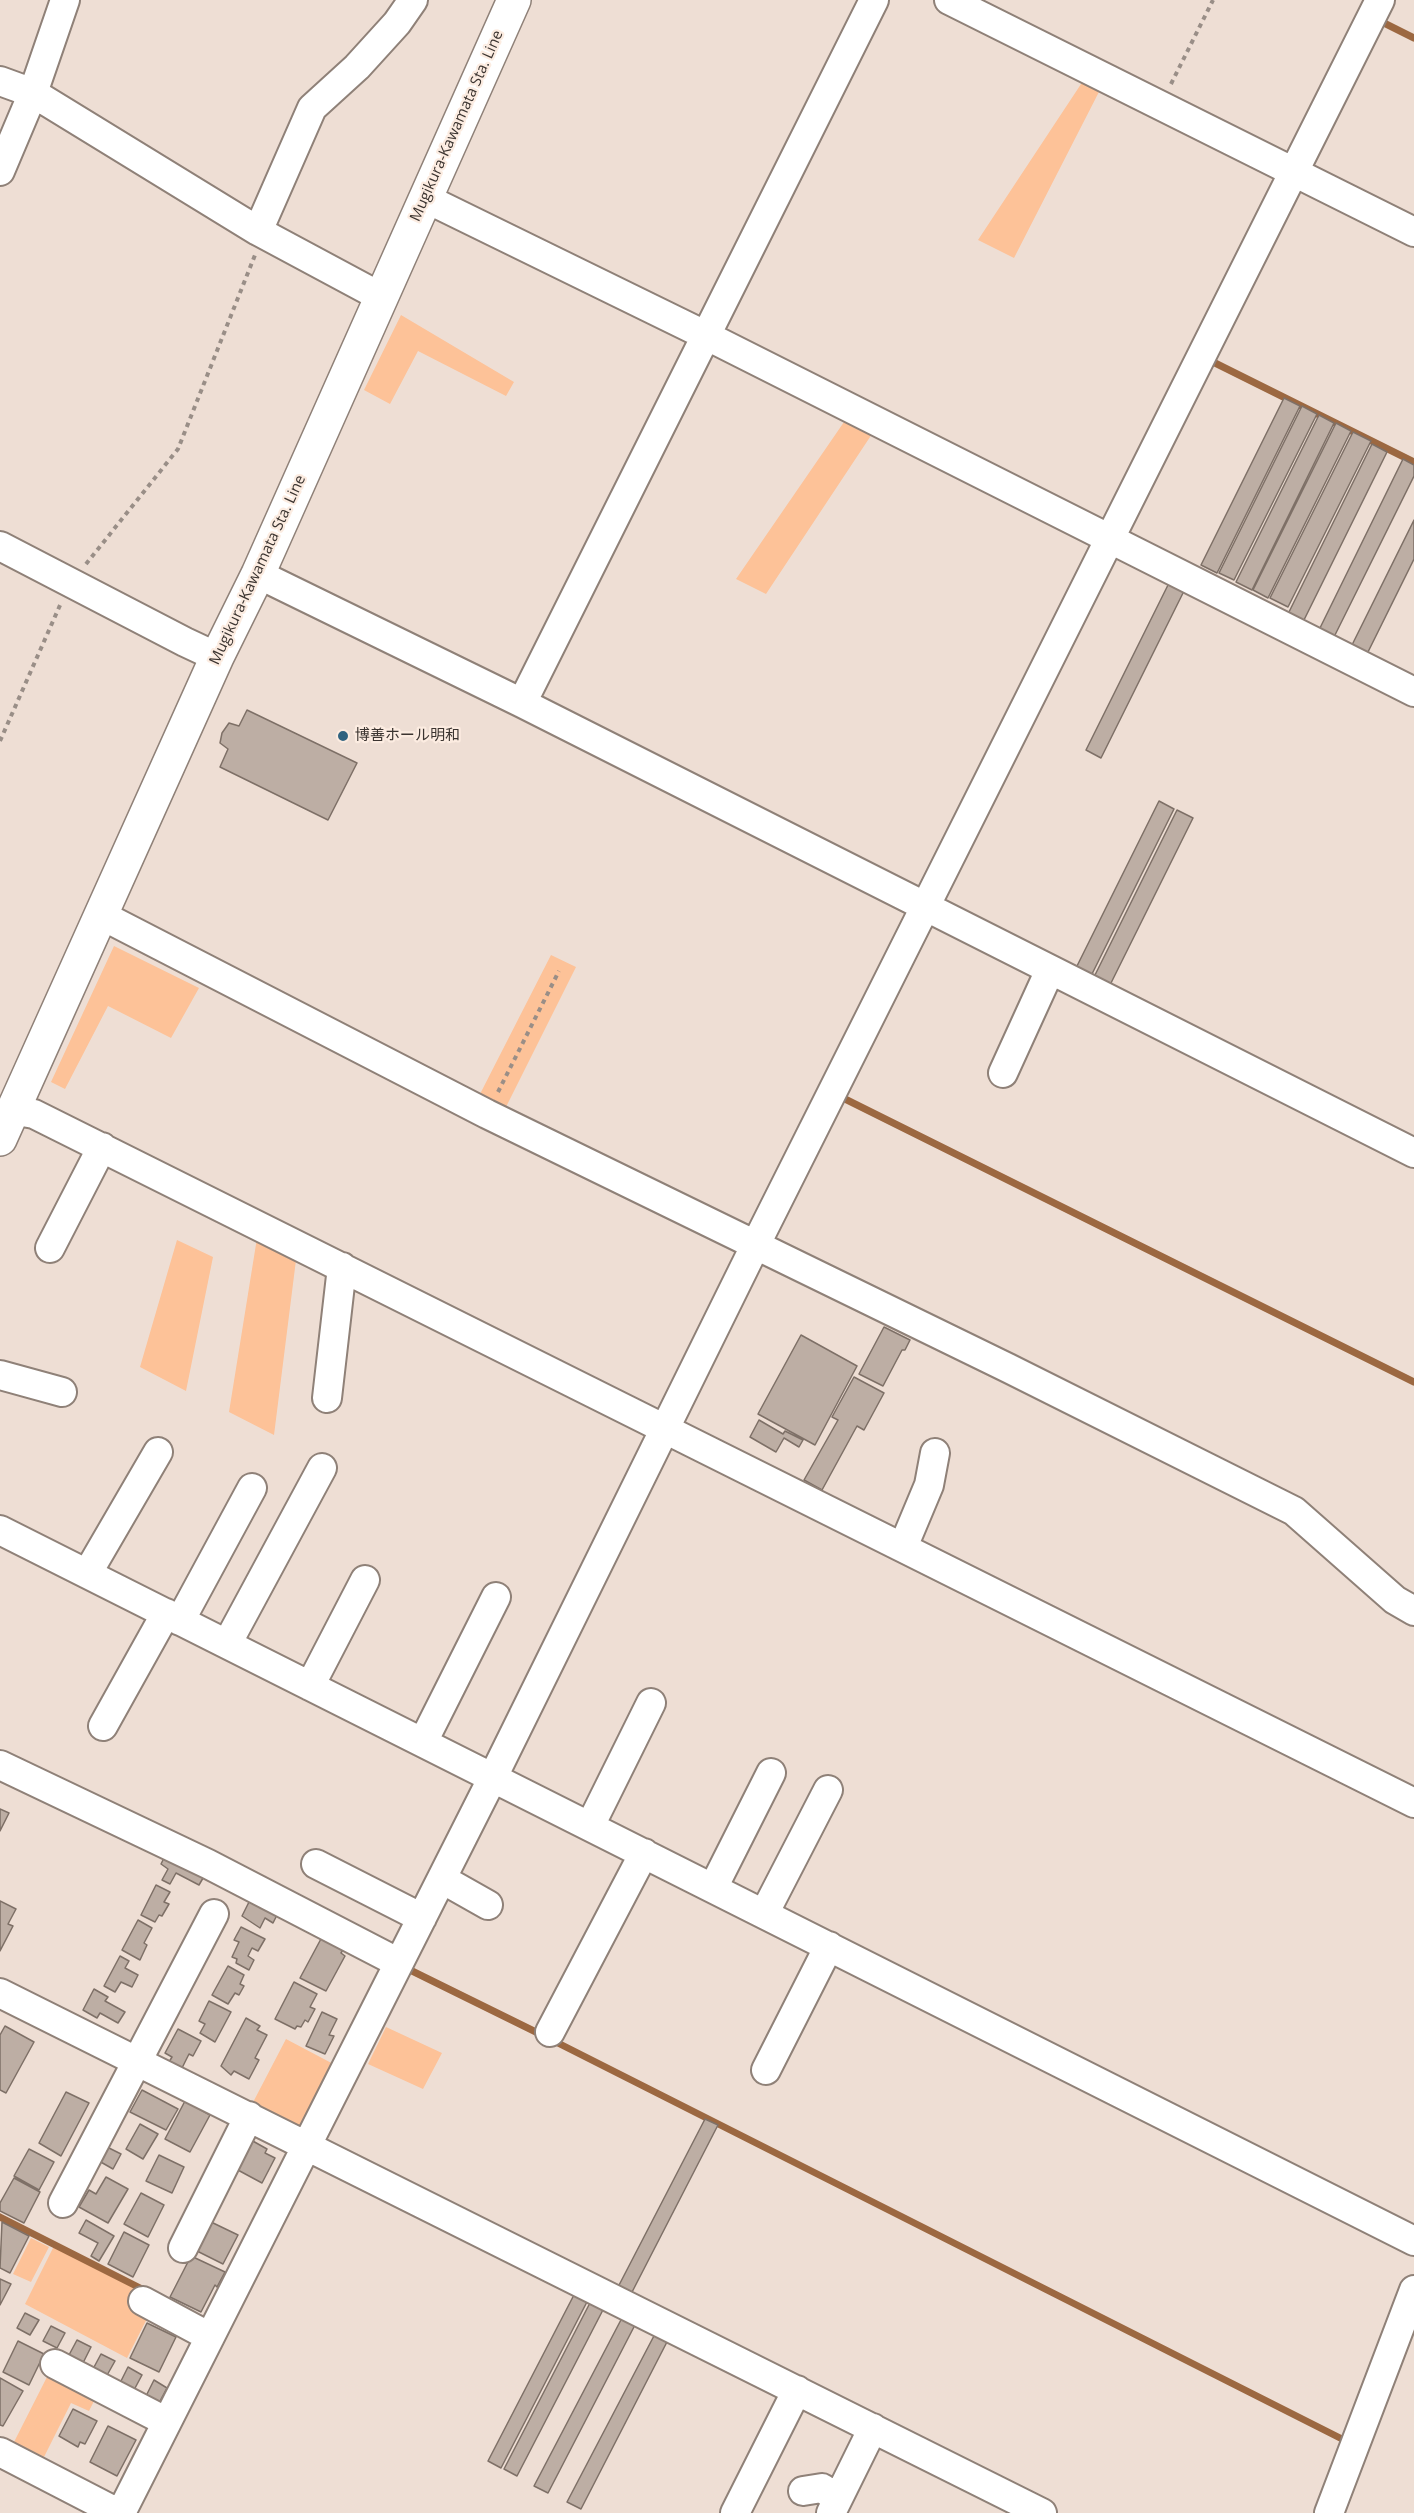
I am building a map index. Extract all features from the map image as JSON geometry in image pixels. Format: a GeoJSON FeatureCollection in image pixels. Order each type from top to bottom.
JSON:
{"type":"FeatureCollection","features":[{"type":"Feature","properties":{"kind":"main road","name":"Mugikura-Kawamata Sta. Line"},"geometry":{"type":"LineString","coordinates":[[4,1121],[101,915],[217,657],[258,574],[514,0]]}},
{"type":"Feature","properties":{"kind":"street"},"geometry":{"type":"LineString","coordinates":[[0,171],[33,93],[65,0]]}},
{"type":"Feature","properties":{"kind":"street"},"geometry":{"type":"LineString","coordinates":[[258,231],[312,108],[357,66],[397,23],[413,0]]}},
{"type":"Feature","properties":{"kind":"street"},"geometry":{"type":"LineString","coordinates":[[522,704],[874,0]]}},
{"type":"Feature","properties":{"kind":"street"},"geometry":{"type":"LineString","coordinates":[[949,0],[1414,232]]}},
{"type":"Feature","properties":{"kind":"street"},"geometry":{"type":"LineString","coordinates":[[0,2452],[120,2513],[442,1879],[755,1246],[1380,0]]}},
{"type":"Feature","properties":{"kind":"street"},"geometry":{"type":"LineString","coordinates":[[0,81],[33,93],[258,231],[381,297]]}},
{"type":"Feature","properties":{"kind":"street"},"geometry":{"type":"LineString","coordinates":[[425,198],[705,335],[1414,692]]}},
{"type":"Feature","properties":{"kind":"street"},"geometry":{"type":"LineString","coordinates":[[0,546],[217,657]]}},
{"type":"Feature","properties":{"kind":"street"},"geometry":{"type":"LineString","coordinates":[[258,574],[522,704],[1414,1153]]}},
{"type":"Feature","properties":{"kind":"street"},"geometry":{"type":"LineString","coordinates":[[101,915],[487,1114],[1008,1368],[1294,1511],[1395,1600],[1414,1611]]}},
{"type":"Feature","properties":{"kind":"street"},"geometry":{"type":"LineString","coordinates":[[1003,1073],[1050,970]]}},
{"type":"Feature","properties":{"kind":"street"},"geometry":{"type":"LineString","coordinates":[[4,1121],[34,1114],[667,1428],[1414,1803]]}},
{"type":"Feature","properties":{"kind":"street"},"geometry":{"type":"LineString","coordinates":[[50,1248],[102,1147]]}},
{"type":"Feature","properties":{"kind":"street"},"geometry":{"type":"LineString","coordinates":[[327,1398],[342,1267]]}},
{"type":"Feature","properties":{"kind":"street"},"geometry":{"type":"LineString","coordinates":[[0,1375],[62,1392]]}},
{"type":"Feature","properties":{"kind":"street"},"geometry":{"type":"LineString","coordinates":[[87,1574],[158,1452]]}},
{"type":"Feature","properties":{"kind":"street"},"geometry":{"type":"LineString","coordinates":[[903,1547],[929,1485],[935,1453]]}},
{"type":"Feature","properties":{"kind":"street"},"geometry":{"type":"LineString","coordinates":[[227,1644],[322,1468]]}},
{"type":"Feature","properties":{"kind":"street"},"geometry":{"type":"LineString","coordinates":[[103,1726],[252,1488]]}},
{"type":"Feature","properties":{"kind":"street"},"geometry":{"type":"LineString","coordinates":[[0,1530],[1414,2241]]}},
{"type":"Feature","properties":{"kind":"street"},"geometry":{"type":"LineString","coordinates":[[310,1686],[365,1580]]}},
{"type":"Feature","properties":{"kind":"street"},"geometry":{"type":"LineString","coordinates":[[423,1742],[496,1597]]}},
{"type":"Feature","properties":{"kind":"street"},"geometry":{"type":"LineString","coordinates":[[590,1826],[651,1703]]}},
{"type":"Feature","properties":{"kind":"street"},"geometry":{"type":"LineString","coordinates":[[0,1765],[208,1864],[399,1963]]}},
{"type":"Feature","properties":{"kind":"street"},"geometry":{"type":"LineString","coordinates":[[713,1888],[771,1773]]}},
{"type":"Feature","properties":{"kind":"street"},"geometry":{"type":"LineString","coordinates":[[765,1914],[828,1790]]}},
{"type":"Feature","properties":{"kind":"street"},"geometry":{"type":"LineString","coordinates":[[550,2032],[644,1853]]}},
{"type":"Feature","properties":{"kind":"street"},"geometry":{"type":"LineString","coordinates":[[316,1864],[422,1918]]}},
{"type":"Feature","properties":{"kind":"street"},"geometry":{"type":"LineString","coordinates":[[442,1879],[488,1905]]}},
{"type":"Feature","properties":{"kind":"street"},"geometry":{"type":"LineString","coordinates":[[63,2203],[214,1914]]}},
{"type":"Feature","properties":{"kind":"street"},"geometry":{"type":"LineString","coordinates":[[766,2070],[829,1946]]}},
{"type":"Feature","properties":{"kind":"street"},"geometry":{"type":"LineString","coordinates":[[0,1993],[1042,2513]]}},
{"type":"Feature","properties":{"kind":"street"},"geometry":{"type":"LineString","coordinates":[[183,2248],[249,2116]]}},
{"type":"Feature","properties":{"kind":"street"},"geometry":{"type":"LineString","coordinates":[[1329,2513],[1414,2290]]}},
{"type":"Feature","properties":{"kind":"street"},"geometry":{"type":"LineString","coordinates":[[143,2301],[210,2337]]}},
{"type":"Feature","properties":{"kind":"street"},"geometry":{"type":"LineString","coordinates":[[55,2364],[167,2422]]}},
{"type":"Feature","properties":{"kind":"street"},"geometry":{"type":"LineString","coordinates":[[735,2513],[798,2390]]}},
{"type":"Feature","properties":{"kind":"street"},"geometry":{"type":"LineString","coordinates":[[803,2491],[822,2488],[834,2506],[873,2428]]}},
{"type":"Feature","properties":{"kind":"path"},"geometry":{"type":"LineString","coordinates":[[1160,106],[1213,0]]}},
{"type":"Feature","properties":{"kind":"path"},"geometry":{"type":"LineString","coordinates":[[0,741],[62,600],[72,584],[178,449],[256,252],[258,231]]}},
{"type":"Feature","properties":{"kind":"path"},"geometry":{"type":"LineString","coordinates":[[487,1114],[559,971]]}},
{"type":"Feature","properties":{"kind":"shaded area"},"geometry":{"type":"Polygon","coordinates":[[[1085,78],[1102,86],[1014,258],[978,240],[1085,78]]]}},
{"type":"Feature","properties":{"kind":"shaded area"},"geometry":{"type":"Polygon","coordinates":[[[401,315],[514,382],[506,396],[418,351],[390,404],[364,390],[401,315]]]}},
{"type":"Feature","properties":{"kind":"shaded area"},"geometry":{"type":"Polygon","coordinates":[[[844,422],[872,434],[766,594],[736,579],[844,422]]]}},
{"type":"Feature","properties":{"kind":"shaded area"},"geometry":{"type":"Polygon","coordinates":[[[114,946],[199,988],[171,1038],[108,1006],[65,1089],[51,1082],[114,946]]]}},
{"type":"Feature","properties":{"kind":"shaded area"},"geometry":{"type":"Polygon","coordinates":[[[551,955],[576,967],[505,1109],[479,1096],[551,955]]]}},
{"type":"Feature","properties":{"kind":"shaded area"},"geometry":{"type":"Polygon","coordinates":[[[257,1238],[296,1260],[274,1435],[229,1412],[257,1238]]]}},
{"type":"Feature","properties":{"kind":"shaded area"},"geometry":{"type":"Polygon","coordinates":[[[177,1240],[213,1257],[186,1391],[140,1367],[177,1240]]]}},
{"type":"Feature","properties":{"kind":"shaded area"},"geometry":{"type":"Polygon","coordinates":[[[386,2027],[442,2053],[423,2089],[368,2064],[386,2027]]]}},
{"type":"Feature","properties":{"kind":"shaded area"},"geometry":{"type":"Polygon","coordinates":[[[286,2039],[339,2067],[305,2132],[249,2110],[286,2039]]]}},
{"type":"Feature","properties":{"kind":"shaded area"},"geometry":{"type":"Polygon","coordinates":[[[31,2238],[49,2247],[31,2282],[13,2274],[31,2238]]]}},
{"type":"Feature","properties":{"kind":"shaded area"},"geometry":{"type":"Polygon","coordinates":[[[54,2246],[157,2299],[127,2358],[25,2304],[54,2246]]]}},
{"type":"Feature","properties":{"kind":"shaded area"},"geometry":{"type":"Polygon","coordinates":[[[49,2373],[96,2397],[89,2411],[71,2403],[44,2457],[14,2442],[49,2373]]]}},
{"type":"Feature","properties":{"kind":"building"},"geometry":{"type":"Polygon","coordinates":[[[1284,398],[1300,406],[1217,573],[1201,565],[1284,398]]]}},
{"type":"Feature","properties":{"kind":"building"},"geometry":{"type":"Polygon","coordinates":[[[1302,406],[1317,414],[1234,580],[1219,573],[1302,406]]]}},
{"type":"Feature","properties":{"kind":"building"},"geometry":{"type":"Polygon","coordinates":[[[1319,415],[1334,423],[1252,590],[1236,582],[1319,415]]]}},
{"type":"Feature","properties":{"kind":"building"},"geometry":{"type":"Polygon","coordinates":[[[1336,423],[1351,431],[1268,598],[1253,590],[1336,423]]]}},
{"type":"Feature","properties":{"kind":"building"},"geometry":{"type":"Polygon","coordinates":[[[1353,432],[1371,441],[1288,607],[1270,598],[1353,432]]]}},
{"type":"Feature","properties":{"kind":"building"},"geometry":{"type":"Polygon","coordinates":[[[1372,444],[1387,452],[1302,624],[1287,616],[1372,444]]]}},
{"type":"Feature","properties":{"kind":"building"},"geometry":{"type":"Polygon","coordinates":[[[1403,459],[1414,465],[1414,476],[1333,639],[1318,632],[1403,459]]]}},
{"type":"Feature","properties":{"kind":"building"},"geometry":{"type":"Polygon","coordinates":[[[1414,520],[1414,559],[1366,656],[1350,649],[1414,520]]]}},
{"type":"Feature","properties":{"kind":"building"},"geometry":{"type":"Polygon","coordinates":[[[1169,583],[1184,591],[1101,758],[1086,750],[1169,583]]]}},
{"type":"Feature","properties":{"kind":"building"},"geometry":{"type":"Polygon","coordinates":[[[247,710],[357,763],[328,820],[220,767],[228,749],[220,743],[222,733],[229,723],[239,726],[247,710]]]}},
{"type":"Feature","properties":{"kind":"building"},"geometry":{"type":"Polygon","coordinates":[[[1159,801],[1174,809],[1091,976],[1076,968],[1159,801]]]}},
{"type":"Feature","properties":{"kind":"building"},"geometry":{"type":"Polygon","coordinates":[[[1177,810],[1193,818],[1110,985],[1094,977],[1177,810]]]}},
{"type":"Feature","properties":{"kind":"building"},"geometry":{"type":"Polygon","coordinates":[[[884,1327],[910,1340],[905,1350],[902,1350],[883,1386],[859,1374],[884,1327]]]}},
{"type":"Feature","properties":{"kind":"building"},"geometry":{"type":"Polygon","coordinates":[[[801,1335],[857,1366],[815,1445],[758,1414],[801,1335]]]}},
{"type":"Feature","properties":{"kind":"building"},"geometry":{"type":"Polygon","coordinates":[[[854,1377],[884,1393],[864,1430],[857,1426],[822,1490],[804,1480],[838,1420],[832,1417],[854,1377]]]}},
{"type":"Feature","properties":{"kind":"building"},"geometry":{"type":"Polygon","coordinates":[[[759,1420],[783,1434],[785,1431],[803,1440],[799,1447],[784,1438],[776,1452],[750,1437],[759,1420]]]}},
{"type":"Feature","properties":{"kind":"building"},"geometry":{"type":"Polygon","coordinates":[[[0,1809],[9,1813],[0,1831],[0,1809]]]}},
{"type":"Feature","properties":{"kind":"building"},"geometry":{"type":"Polygon","coordinates":[[[167,1852],[206,1873],[199,1885],[176,1873],[170,1884],[162,1880],[168,1869],[161,1864],[167,1852]]]}},
{"type":"Feature","properties":{"kind":"building"},"geometry":{"type":"Polygon","coordinates":[[[156,1885],[170,1892],[164,1902],[169,1904],[162,1916],[159,1915],[155,1922],[141,1915],[156,1885]]]}},
{"type":"Feature","properties":{"kind":"building"},"geometry":{"type":"Polygon","coordinates":[[[252,1896],[279,1911],[273,1923],[265,1918],[260,1928],[242,1916],[252,1896]]]}},
{"type":"Feature","properties":{"kind":"building"},"geometry":{"type":"Polygon","coordinates":[[[0,1901],[16,1909],[8,1924],[13,1926],[0,1951],[0,1901]]]}},
{"type":"Feature","properties":{"kind":"building"},"geometry":{"type":"Polygon","coordinates":[[[138,1920],[152,1928],[144,1943],[147,1945],[140,1960],[122,1950],[138,1920]]]}},
{"type":"Feature","properties":{"kind":"building"},"geometry":{"type":"Polygon","coordinates":[[[241,1927],[265,1939],[258,1951],[252,1948],[248,1956],[254,1960],[249,1970],[236,1963],[237,1959],[232,1957],[239,1942],[234,1940],[241,1927]]]}},
{"type":"Feature","properties":{"kind":"building"},"geometry":{"type":"Polygon","coordinates":[[[322,1937],[344,1948],[341,1953],[345,1956],[326,1991],[300,1978],[322,1937]]]}},
{"type":"Feature","properties":{"kind":"building"},"geometry":{"type":"Polygon","coordinates":[[[120,1956],[129,1961],[125,1968],[138,1975],[132,1987],[121,1982],[115,1992],[104,1986],[120,1956]]]}},
{"type":"Feature","properties":{"kind":"building"},"geometry":{"type":"Polygon","coordinates":[[[228,1966],[244,1975],[240,1984],[244,1986],[239,1995],[235,1993],[228,2004],[212,1995],[228,1966]]]}},
{"type":"Feature","properties":{"kind":"building"},"geometry":{"type":"Polygon","coordinates":[[[294,1982],[317,1994],[310,2007],[315,2009],[308,2022],[305,2020],[301,2027],[297,2026],[295,2029],[275,2019],[294,1982]]]}},
{"type":"Feature","properties":{"kind":"building"},"geometry":{"type":"Polygon","coordinates":[[[94,1989],[108,1997],[105,2001],[125,2012],[118,2023],[100,2013],[97,2018],[83,2010],[94,1989]]]}},
{"type":"Feature","properties":{"kind":"building"},"geometry":{"type":"Polygon","coordinates":[[[209,2001],[231,2012],[215,2042],[200,2033],[205,2024],[199,2021],[209,2001]]]}},
{"type":"Feature","properties":{"kind":"building"},"geometry":{"type":"Polygon","coordinates":[[[322,2012],[337,2019],[329,2035],[334,2036],[325,2054],[306,2046],[322,2012]]]}},
{"type":"Feature","properties":{"kind":"building"},"geometry":{"type":"Polygon","coordinates":[[[246,2018],[260,2026],[257,2030],[267,2035],[255,2058],[259,2060],[249,2079],[234,2071],[231,2075],[221,2066],[246,2018]]]}},
{"type":"Feature","properties":{"kind":"building"},"geometry":{"type":"Polygon","coordinates":[[[5,2026],[34,2042],[6,2093],[0,2090],[0,2035],[5,2026]]]}},
{"type":"Feature","properties":{"kind":"building"},"geometry":{"type":"Polygon","coordinates":[[[178,2029],[201,2041],[193,2056],[189,2054],[182,2068],[169,2062],[172,2057],[165,2053],[178,2029]]]}},
{"type":"Feature","properties":{"kind":"building"},"geometry":{"type":"Polygon","coordinates":[[[142,2090],[178,2109],[166,2130],[130,2112],[142,2090]]]}},
{"type":"Feature","properties":{"kind":"building"},"geometry":{"type":"Polygon","coordinates":[[[66,2092],[89,2103],[61,2156],[39,2143],[66,2092]]]}},
{"type":"Feature","properties":{"kind":"building"},"geometry":{"type":"Polygon","coordinates":[[[185,2101],[210,2115],[190,2152],[165,2139],[185,2101]]]}},
{"type":"Feature","properties":{"kind":"building"},"geometry":{"type":"Polygon","coordinates":[[[705,2119],[718,2125],[630,2296],[617,2289],[705,2119]]]}},
{"type":"Feature","properties":{"kind":"building"},"geometry":{"type":"Polygon","coordinates":[[[140,2124],[158,2134],[143,2159],[126,2149],[140,2124]]]}},
{"type":"Feature","properties":{"kind":"building"},"geometry":{"type":"Polygon","coordinates":[[[251,2140],[267,2149],[265,2153],[275,2158],[262,2183],[236,2169],[251,2140]]]}},
{"type":"Feature","properties":{"kind":"building"},"geometry":{"type":"Polygon","coordinates":[[[107,2147],[121,2154],[113,2169],[99,2161],[107,2147]]]}},
{"type":"Feature","properties":{"kind":"building"},"geometry":{"type":"Polygon","coordinates":[[[29,2149],[54,2162],[39,2190],[14,2176],[29,2149]]]}},
{"type":"Feature","properties":{"kind":"building"},"geometry":{"type":"Polygon","coordinates":[[[159,2155],[184,2167],[172,2193],[146,2181],[159,2155]]]}},
{"type":"Feature","properties":{"kind":"building"},"geometry":{"type":"Polygon","coordinates":[[[106,2177],[128,2189],[108,2223],[79,2207],[89,2190],[96,2194],[106,2177]]]}},
{"type":"Feature","properties":{"kind":"building"},"geometry":{"type":"Polygon","coordinates":[[[14,2178],[40,2192],[24,2223],[0,2211],[0,2203],[14,2178]]]}},
{"type":"Feature","properties":{"kind":"building"},"geometry":{"type":"Polygon","coordinates":[[[141,2193],[164,2205],[148,2237],[124,2224],[141,2193]]]}},
{"type":"Feature","properties":{"kind":"building"},"geometry":{"type":"Polygon","coordinates":[[[86,2220],[114,2236],[99,2261],[91,2256],[98,2243],[79,2233],[86,2220]]]}},
{"type":"Feature","properties":{"kind":"building"},"geometry":{"type":"Polygon","coordinates":[[[209,2221],[238,2235],[223,2264],[195,2250],[209,2221]]]}},
{"type":"Feature","properties":{"kind":"building"},"geometry":{"type":"Polygon","coordinates":[[[2,2222],[29,2236],[10,2273],[0,2268],[2,2222]]]}},
{"type":"Feature","properties":{"kind":"building"},"geometry":{"type":"Polygon","coordinates":[[[124,2232],[149,2245],[133,2277],[108,2264],[124,2232]]]}},
{"type":"Feature","properties":{"kind":"building"},"geometry":{"type":"Polygon","coordinates":[[[191,2256],[225,2272],[217,2287],[215,2285],[201,2312],[170,2297],[191,2256]]]}},
{"type":"Feature","properties":{"kind":"building"},"geometry":{"type":"Polygon","coordinates":[[[0,2279],[11,2284],[0,2305],[0,2279]]]}},
{"type":"Feature","properties":{"kind":"building"},"geometry":{"type":"Polygon","coordinates":[[[576,2291],[589,2298],[501,2468],[488,2461],[576,2291]]]}},
{"type":"Feature","properties":{"kind":"building"},"geometry":{"type":"Polygon","coordinates":[[[592,2299],[605,2306],[517,2476],[504,2469],[592,2299]]]}},
{"type":"Feature","properties":{"kind":"building"},"geometry":{"type":"Polygon","coordinates":[[[25,2313],[39,2320],[30,2335],[17,2328],[25,2313]]]}},
{"type":"Feature","properties":{"kind":"building"},"geometry":{"type":"Polygon","coordinates":[[[623,2316],[636,2323],[548,2493],[534,2486],[623,2316]]]}},
{"type":"Feature","properties":{"kind":"building"},"geometry":{"type":"Polygon","coordinates":[[[147,2323],[176,2337],[159,2372],[130,2358],[147,2323]]]}},
{"type":"Feature","properties":{"kind":"building"},"geometry":{"type":"Polygon","coordinates":[[[51,2326],[65,2333],[57,2348],[43,2341],[51,2326]]]}},
{"type":"Feature","properties":{"kind":"building"},"geometry":{"type":"Polygon","coordinates":[[[656,2332],[669,2338],[581,2509],[567,2502],[656,2332]]]}},
{"type":"Feature","properties":{"kind":"building"},"geometry":{"type":"Polygon","coordinates":[[[77,2340],[91,2347],[83,2363],[69,2355],[77,2340]]]}},
{"type":"Feature","properties":{"kind":"building"},"geometry":{"type":"Polygon","coordinates":[[[18,2341],[44,2354],[29,2385],[3,2372],[18,2341]]]}},
{"type":"Feature","properties":{"kind":"building"},"geometry":{"type":"Polygon","coordinates":[[[101,2354],[115,2361],[106,2377],[93,2369],[101,2354]]]}},
{"type":"Feature","properties":{"kind":"building"},"geometry":{"type":"Polygon","coordinates":[[[128,2367],[142,2375],[134,2390],[120,2383],[128,2367]]]}},
{"type":"Feature","properties":{"kind":"building"},"geometry":{"type":"Polygon","coordinates":[[[0,2378],[23,2391],[3,2426],[0,2425],[0,2378]]]}},
{"type":"Feature","properties":{"kind":"building"},"geometry":{"type":"Polygon","coordinates":[[[154,2380],[167,2388],[159,2403],[146,2396],[154,2380]]]}},
{"type":"Feature","properties":{"kind":"building"},"geometry":{"type":"Polygon","coordinates":[[[73,2409],[97,2421],[85,2444],[80,2442],[78,2447],[59,2436],[73,2409]]]}},
{"type":"Feature","properties":{"kind":"building"},"geometry":{"type":"Polygon","coordinates":[[[108,2426],[136,2440],[117,2476],[90,2462],[108,2426]]]}},
{"type":"Feature","properties":{"kind":"waterway"},"geometry":{"type":"LineString","coordinates":[[1382,22],[1414,38]]}},
{"type":"Feature","properties":{"kind":"waterway"},"geometry":{"type":"LineString","coordinates":[[1213,362],[1414,462]]}},
{"type":"Feature","properties":{"kind":"waterway"},"geometry":{"type":"LineString","coordinates":[[843,1098],[1414,1382]]}},
{"type":"Feature","properties":{"kind":"waterway"},"geometry":{"type":"LineString","coordinates":[[411,1965],[408,1969],[542,2035]]}},
{"type":"Feature","properties":{"kind":"waterway"},"geometry":{"type":"LineString","coordinates":[[552,2040],[1344,2440]]}},
{"type":"Feature","properties":{"kind":"waterway"},"geometry":{"type":"LineString","coordinates":[[0,2217],[148,2292]]}},
{"type":"Feature","properties":{"kind":"place","name":"博善ホール明和"},"geometry":{"type":"Point","coordinates":[343,736]}}]}
